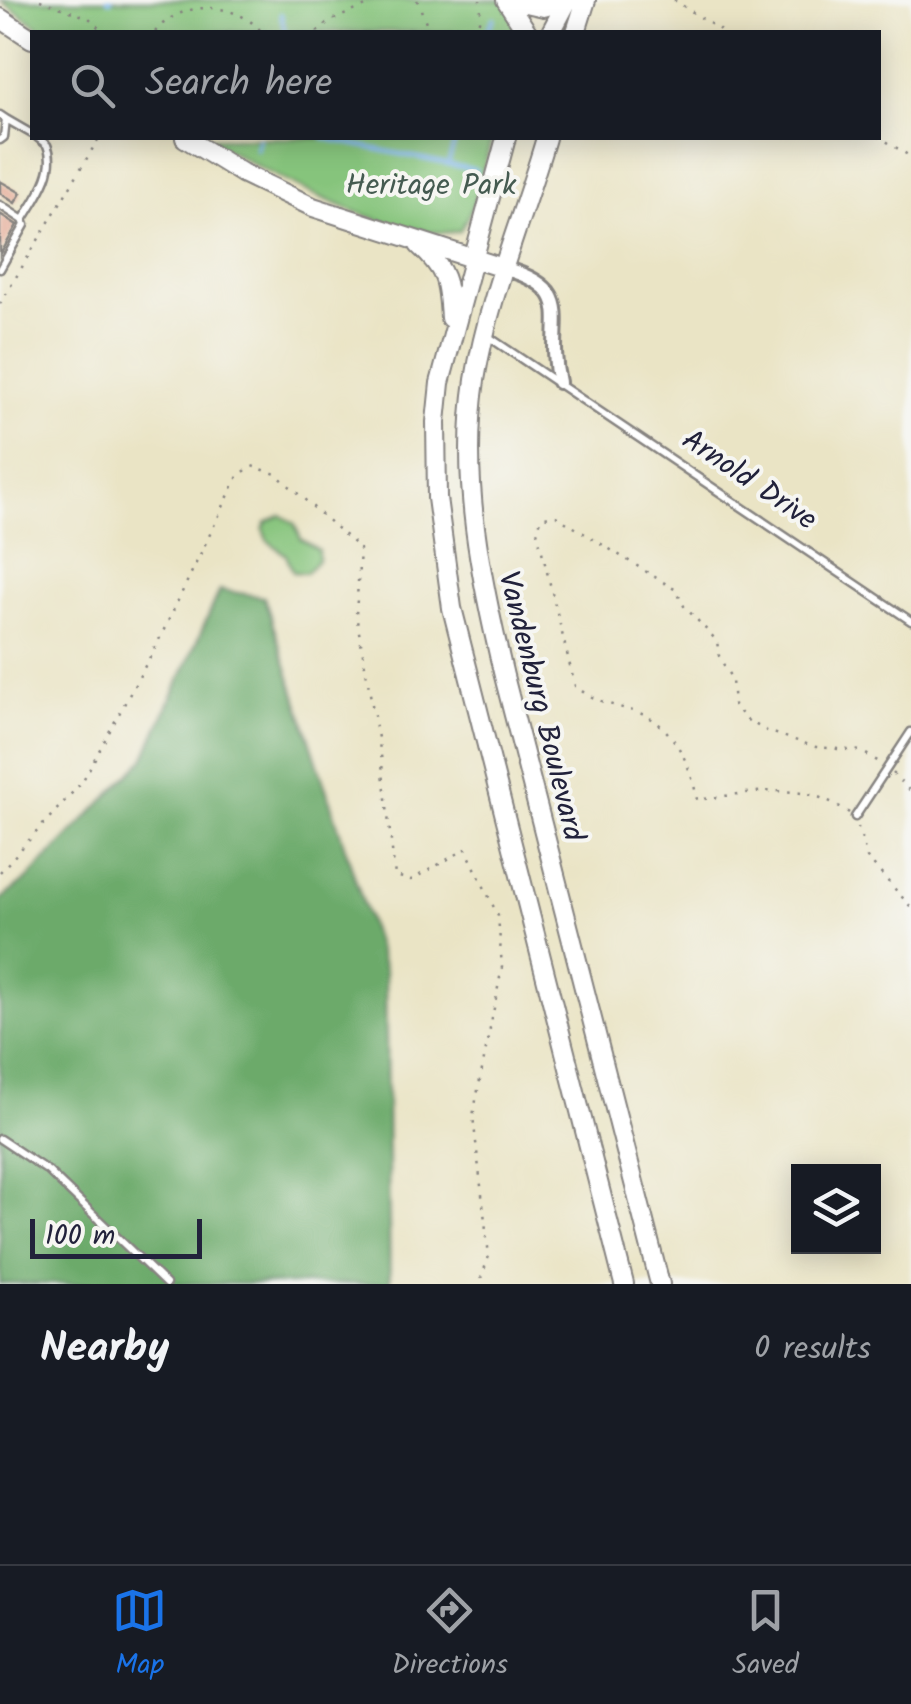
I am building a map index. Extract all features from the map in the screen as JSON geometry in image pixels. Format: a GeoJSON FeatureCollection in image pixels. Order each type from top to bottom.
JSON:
{"type":"FeatureCollection","features":[{"type":"Feature","properties":{"kind":"main road"},"geometry":{"type":"LineString","coordinates":[[511,4],[544,7],[567,0]]}},
{"type":"Feature","properties":{"kind":"main road"},"geometry":{"type":"LineString","coordinates":[[551,30],[567,0]]}},
{"type":"Feature","properties":{"kind":"main road"},"geometry":{"type":"LineString","coordinates":[[577,30],[586,0]]}},
{"type":"Feature","properties":{"kind":"main road"},"geometry":{"type":"LineString","coordinates":[[511,4],[517,30]]}},
{"type":"Feature","properties":{"kind":"main road"},"geometry":{"type":"LineString","coordinates":[[511,4],[526,30]]}},
{"type":"Feature","properties":{"kind":"main road"},"geometry":{"type":"LineString","coordinates":[[0,18],[30,38]]}},
{"type":"Feature","properties":{"kind":"main road"},"geometry":{"type":"LineString","coordinates":[[188,140],[242,173],[313,207],[506,269]]}},
{"type":"Feature","properties":{"kind":"main road","name":"Vandenburg Boulevard"},"geometry":{"type":"LineString","coordinates":[[505,140],[442,371],[436,422],[444,558],[452,608],[624,1284]]}},
{"type":"Feature","properties":{"kind":"main road","name":"Vandenburg Boulevard"},"geometry":{"type":"LineString","coordinates":[[545,140],[475,382],[471,475],[478,560],[504,676],[660,1284]]}},
{"type":"Feature","properties":{"kind":"main road"},"geometry":{"type":"LineString","coordinates":[[414,242],[435,260],[447,280],[450,334]]}},
{"type":"Feature","properties":{"kind":"main road"},"geometry":{"type":"LineString","coordinates":[[540,958],[574,948]]}},
{"type":"Feature","properties":{"kind":"street"},"geometry":{"type":"LineString","coordinates":[[506,269],[535,278],[553,298],[559,382]]}},
{"type":"Feature","properties":{"kind":"lane"},"geometry":{"type":"LineString","coordinates":[[3,117],[30,133]]}},
{"type":"Feature","properties":{"kind":"lane"},"geometry":{"type":"LineString","coordinates":[[0,140],[4,136],[3,117]]}},
{"type":"Feature","properties":{"kind":"lane"},"geometry":{"type":"LineString","coordinates":[[23,220],[50,167],[48,145],[41,140]]}},
{"type":"Feature","properties":{"kind":"lane"},"geometry":{"type":"LineString","coordinates":[[0,205],[25,225],[0,269]]}},
{"type":"Feature","properties":{"kind":"lane","name":"Arnold Drive"},"geometry":{"type":"LineString","coordinates":[[486,334],[911,620]]}},
{"type":"Feature","properties":{"kind":"lane"},"geometry":{"type":"LineString","coordinates":[[856,817],[911,732]]}},
{"type":"Feature","properties":{"kind":"lane"},"geometry":{"type":"LineString","coordinates":[[0,1139],[48,1171],[166,1284]]}},
{"type":"Feature","properties":{"kind":"path"},"geometry":{"type":"LineString","coordinates":[[40,0],[90,18],[101,30]]}},
{"type":"Feature","properties":{"kind":"path"},"geometry":{"type":"LineString","coordinates":[[319,30],[330,21],[380,0]]}},
{"type":"Feature","properties":{"kind":"path"},"geometry":{"type":"LineString","coordinates":[[417,0],[429,30]]}},
{"type":"Feature","properties":{"kind":"path"},"geometry":{"type":"LineString","coordinates":[[477,30],[480,0]]}},
{"type":"Feature","properties":{"kind":"path"},"geometry":{"type":"LineString","coordinates":[[674,0],[720,30]]}},
{"type":"Feature","properties":{"kind":"path"},"geometry":{"type":"LineString","coordinates":[[156,30],[166,15],[182,6],[212,6],[238,10],[260,30]]}},
{"type":"Feature","properties":{"kind":"path"},"geometry":{"type":"LineString","coordinates":[[881,138],[911,157]]}},
{"type":"Feature","properties":{"kind":"path"},"geometry":{"type":"LineString","coordinates":[[0,304],[98,140]]}},
{"type":"Feature","properties":{"kind":"path"},"geometry":{"type":"LineString","coordinates":[[0,872],[82,782],[158,642],[238,476],[252,466],[276,474],[360,549],[356,615],[382,755],[396,876],[411,880],[466,849],[498,916],[502,967],[473,1116],[489,1256],[478,1284]]}},
{"type":"Feature","properties":{"kind":"path"},"geometry":{"type":"LineString","coordinates":[[911,792],[888,768],[861,751],[816,746],[767,731],[747,720],[734,705],[732,680],[716,641],[684,606],[676,590],[556,516],[542,517],[538,531],[575,686],[602,704],[654,720],[684,757],[698,800],[744,791],[809,793],[838,804],[856,817],[867,858],[911,907]]}},
{"type":"Feature","properties":{"kind":"green space"},"geometry":{"type":"Polygon","coordinates":[[[0,0],[521,0],[516,30],[43,30],[0,0]]]}},
{"type":"Feature","properties":{"kind":"green space","name":"Heritage Park"},"geometry":{"type":"Polygon","coordinates":[[[211,140],[491,140],[474,204],[460,231],[433,232],[367,216],[260,168],[211,140]]]}},
{"type":"Feature","properties":{"kind":"green space"},"geometry":{"type":"Polygon","coordinates":[[[281,515],[294,523],[301,539],[318,550],[318,560],[306,573],[293,572],[286,555],[267,540],[263,530],[266,523],[281,515]]]}},
{"type":"Feature","properties":{"kind":"green space"},"geometry":{"type":"Polygon","coordinates":[[[220,590],[264,597],[385,971],[390,1284],[0,1284],[0,900],[27,879],[144,759],[220,590]]]}},
{"type":"Feature","properties":{"kind":"building"},"geometry":{"type":"Polygon","coordinates":[[[0,181],[21,193],[15,203],[0,193],[0,181]]]}},
{"type":"Feature","properties":{"kind":"building"},"geometry":{"type":"Polygon","coordinates":[[[0,214],[17,225],[0,255],[0,214]]]}},
{"type":"Feature","properties":{"kind":"waterway"},"geometry":{"type":"LineString","coordinates":[[281,14],[285,30]]}},
{"type":"Feature","properties":{"kind":"waterway"},"geometry":{"type":"LineString","coordinates":[[488,30],[494,18]]}},
{"type":"Feature","properties":{"kind":"waterway"},"geometry":{"type":"LineString","coordinates":[[256,149],[258,140]]}},
{"type":"Feature","properties":{"kind":"waterway"},"geometry":{"type":"LineString","coordinates":[[333,140],[476,170]]}},
{"type":"Feature","properties":{"kind":"waterway"},"geometry":{"type":"LineString","coordinates":[[448,164],[455,140]]}}]}
